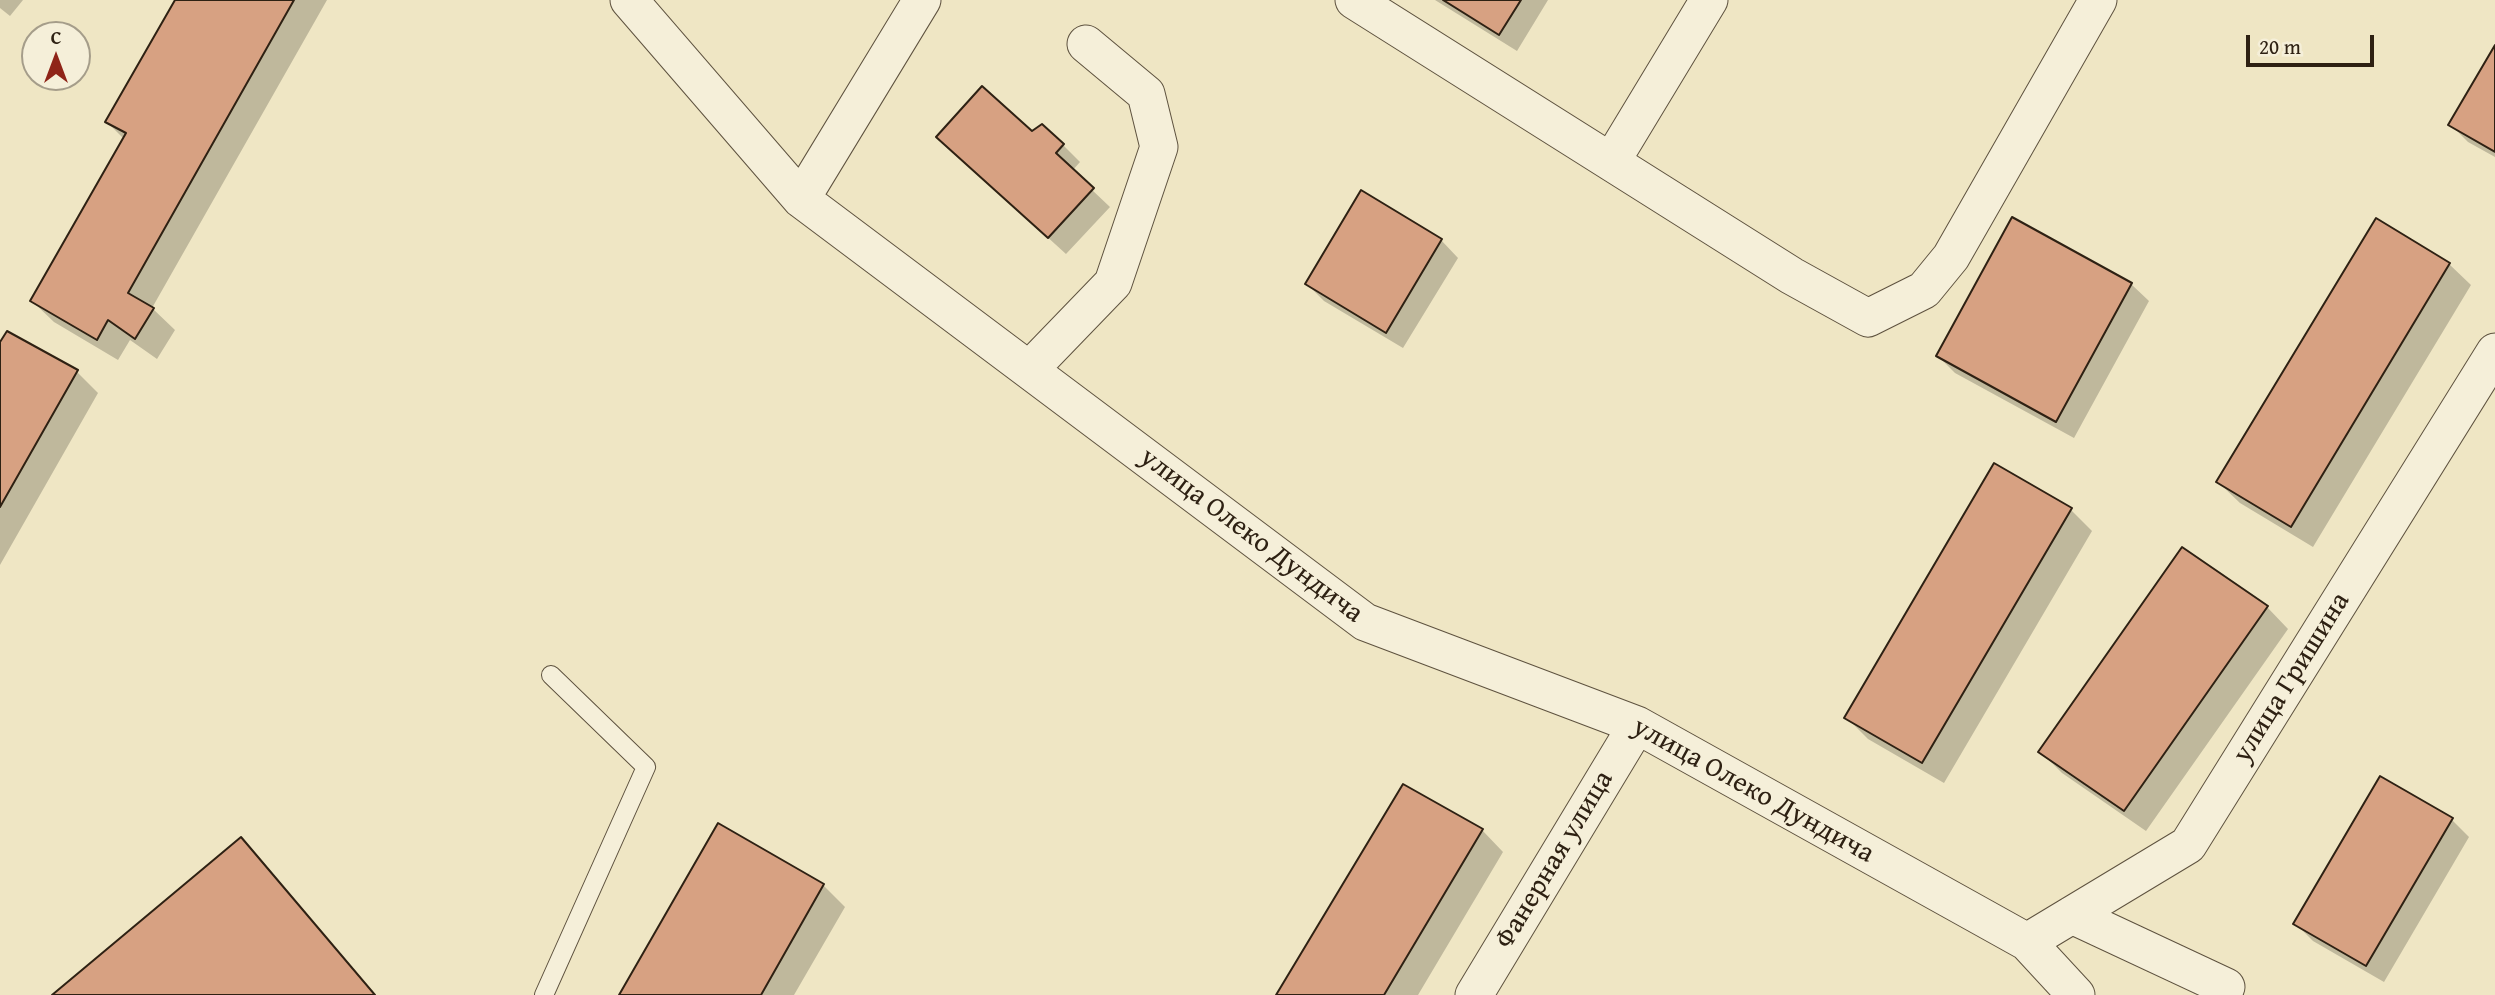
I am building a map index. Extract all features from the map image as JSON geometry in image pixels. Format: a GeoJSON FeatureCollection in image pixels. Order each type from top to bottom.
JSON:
{"type":"FeatureCollection","features":[{"type":"Feature","properties":{"kind":"street","name":"улица Олеко Дундича"},"geometry":{"type":"LineString","coordinates":[[629,0],[802,199],[1365,622],[1637,725],[2027,942],[2076,995]]}},
{"type":"Feature","properties":{"kind":"street"},"geometry":{"type":"LineString","coordinates":[[802,199],[922,0]]}},
{"type":"Feature","properties":{"kind":"street"},"geometry":{"type":"LineString","coordinates":[[1354,0],[1792,276],[1868,318],[1924,290],[1951,257],[2098,0]]}},
{"type":"Feature","properties":{"kind":"street"},"geometry":{"type":"LineString","coordinates":[[1611,162],[1709,0]]}},
{"type":"Feature","properties":{"kind":"street"},"geometry":{"type":"LineString","coordinates":[[1029,370],[1112,283],[1159,147],[1146,94],[1086,44]]}},
{"type":"Feature","properties":{"kind":"street","name":"улица Гришина"},"geometry":{"type":"LineString","coordinates":[[2027,942],[2188,845],[2495,352]]}},
{"type":"Feature","properties":{"kind":"street","name":"Фанерная улица"},"geometry":{"type":"LineString","coordinates":[[1474,995],[1637,725]]}},
{"type":"Feature","properties":{"kind":"street"},"geometry":{"type":"LineString","coordinates":[[2072,915],[2226,987]]}},
{"type":"Feature","properties":{"kind":"lane"},"geometry":{"type":"LineString","coordinates":[[544,995],[646,767],[551,675]]}},
{"type":"Feature","properties":{"kind":"building"},"geometry":{"type":"Polygon","coordinates":[[[175,0],[294,0],[128,293],[154,308],[135,339],[108,320],[97,340],[30,301],[126,133],[105,122],[175,0]]]}},
{"type":"Feature","properties":{"kind":"building"},"geometry":{"type":"Polygon","coordinates":[[[1443,0],[1521,0],[1499,35],[1443,0]]]}},
{"type":"Feature","properties":{"kind":"building"},"geometry":{"type":"Polygon","coordinates":[[[2495,45],[2495,152],[2448,125],[2495,45]]]}},
{"type":"Feature","properties":{"kind":"building"},"geometry":{"type":"Polygon","coordinates":[[[982,86],[1032,131],[1042,124],[1064,144],[1056,153],[1094,188],[1048,238],[936,137],[982,86]]]}},
{"type":"Feature","properties":{"kind":"building"},"geometry":{"type":"Polygon","coordinates":[[[1361,190],[1442,239],[1386,333],[1305,284],[1361,190]]]}},
{"type":"Feature","properties":{"kind":"building"},"geometry":{"type":"Polygon","coordinates":[[[2012,217],[2132,283],[2056,422],[1936,356],[2012,217]]]}},
{"type":"Feature","properties":{"kind":"building"},"geometry":{"type":"Polygon","coordinates":[[[2376,218],[2450,263],[2291,527],[2216,482],[2376,218]]]}},
{"type":"Feature","properties":{"kind":"building"},"geometry":{"type":"Polygon","coordinates":[[[7,331],[78,370],[0,507],[0,342],[7,331]]]}},
{"type":"Feature","properties":{"kind":"building"},"geometry":{"type":"Polygon","coordinates":[[[1994,463],[2072,508],[1922,763],[1844,718],[1994,463]]]}},
{"type":"Feature","properties":{"kind":"building"},"geometry":{"type":"Polygon","coordinates":[[[2182,547],[2268,606],[2124,811],[2038,752],[2182,547]]]}},
{"type":"Feature","properties":{"kind":"building"},"geometry":{"type":"Polygon","coordinates":[[[2380,776],[2453,818],[2366,966],[2293,924],[2380,776]]]}},
{"type":"Feature","properties":{"kind":"building"},"geometry":{"type":"Polygon","coordinates":[[[1403,784],[1483,829],[1384,995],[1276,995],[1403,784]]]}},
{"type":"Feature","properties":{"kind":"building"},"geometry":{"type":"Polygon","coordinates":[[[718,823],[824,884],[761,995],[619,995],[718,823]]]}},
{"type":"Feature","properties":{"kind":"building"},"geometry":{"type":"Polygon","coordinates":[[[241,837],[375,995],[52,995],[241,837]]]}}]}
